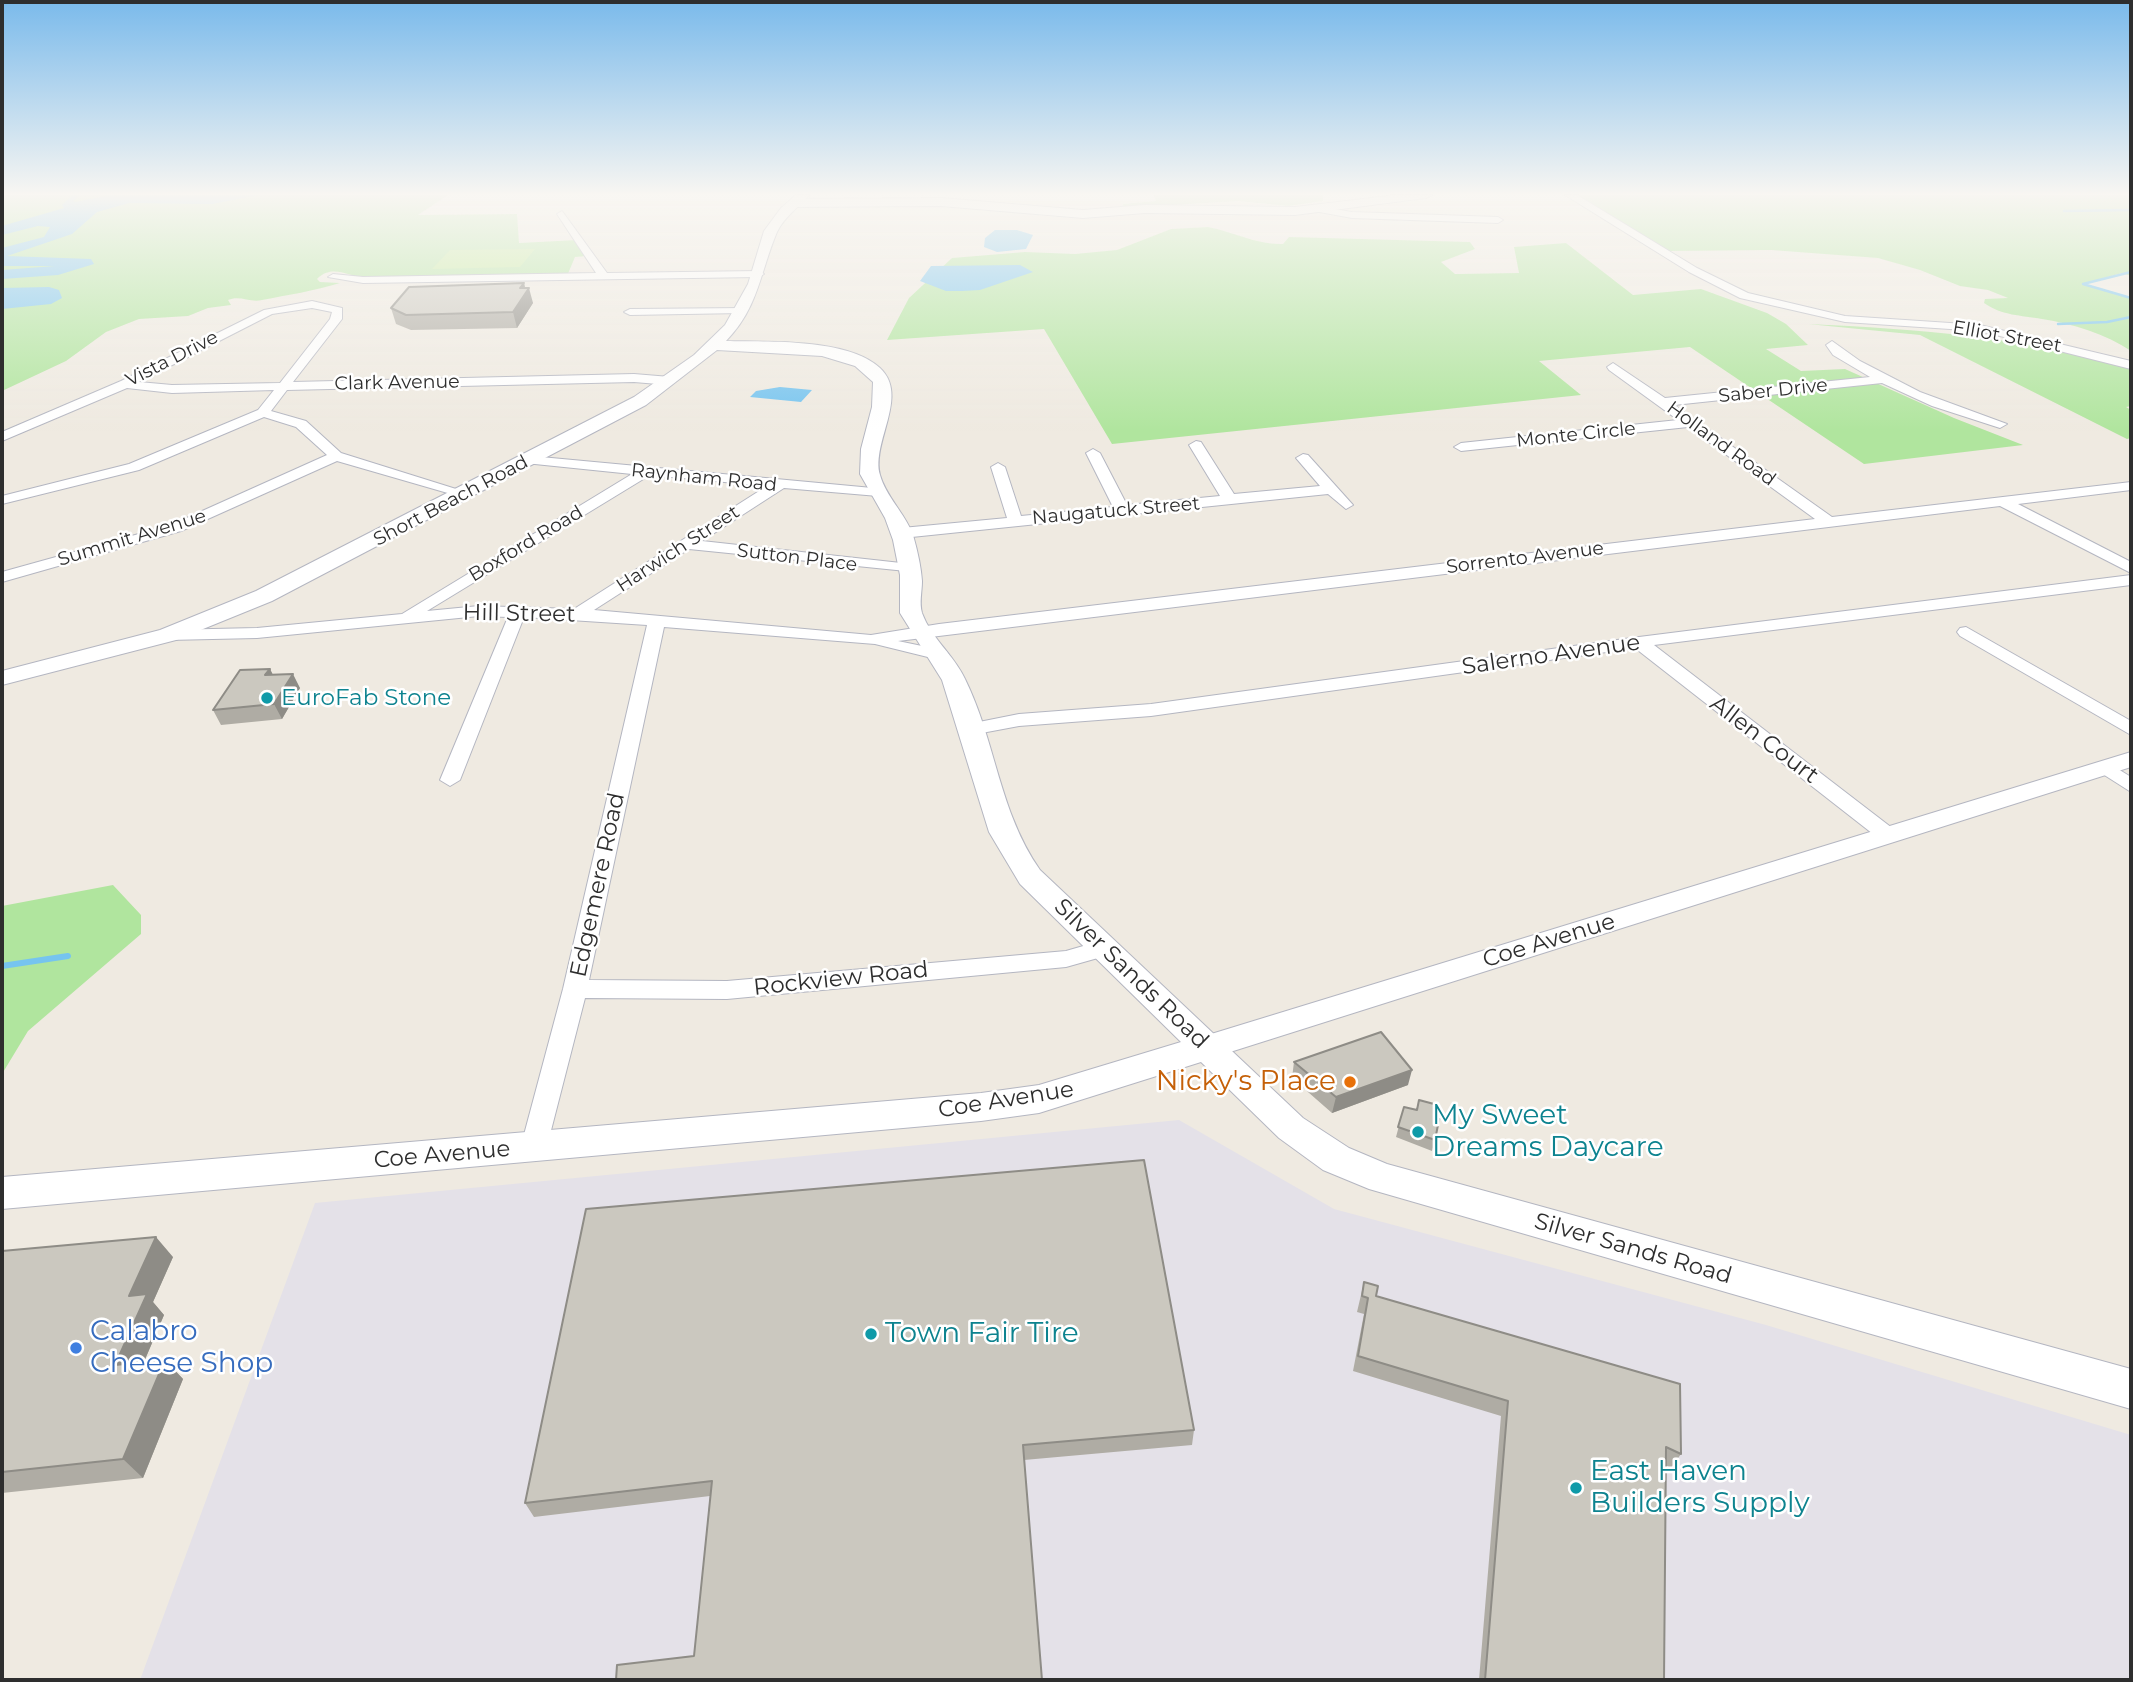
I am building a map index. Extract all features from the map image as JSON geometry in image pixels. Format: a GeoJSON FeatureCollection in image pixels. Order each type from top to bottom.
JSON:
{"type":"FeatureCollection","features":[{"type":"Feature","properties":{"kind":"main road","name":"Short Beach Road"},"geometry":{"type":"LineString","coordinates":[[2,678],[168,635],[264,596],[600,424],[670,381],[714,345],[742,310],[759,274]]}},
{"type":"Feature","properties":{"kind":"main road","name":"Silver Sands Road"},"geometry":{"type":"LineString","coordinates":[[714,345],[831,354],[858,362],[875,373],[882,385],[880,408],[867,458],[878,492],[892,510],[902,533],[910,569],[909,608],[953,680],[971,729],[997,817],[1017,860],[1270,1110],[1314,1146],[1336,1160],[1382,1178],[2131,1389]]}},
{"type":"Feature","properties":{"kind":"main road","name":"Coe Avenue"},"geometry":{"type":"LineString","coordinates":[[2,1192],[981,1107],[1039,1099],[1208,1047]]}},
{"type":"Feature","properties":{"kind":"street"},"geometry":{"type":"LineString","coordinates":[[602,273],[604,277]]}},
{"type":"Feature","properties":{"kind":"street","name":"Elliot Street"},"geometry":{"type":"LineString","coordinates":[[1700,273],[1744,296],[1818,314],[1980,328],[2131,365]]}},
{"type":"Feature","properties":{"kind":"street"},"geometry":{"type":"LineString","coordinates":[[333,277],[363,281],[759,274]]}},
{"type":"Feature","properties":{"kind":"street","name":"Vista Drive"},"geometry":{"type":"LineString","coordinates":[[2,437],[125,384],[268,312],[309,306],[338,310],[336,319],[285,385]]}},
{"type":"Feature","properties":{"kind":"street"},"geometry":{"type":"LineString","coordinates":[[630,312],[742,310]]}},
{"type":"Feature","properties":{"kind":"street"},"geometry":{"type":"LineString","coordinates":[[1832,345],[1837,352],[1883,379],[1973,418],[2000,424]]}},
{"type":"Feature","properties":{"kind":"street","name":"Holland Road"},"geometry":{"type":"LineString","coordinates":[[1613,367],[1829,522]]}},
{"type":"Feature","properties":{"kind":"street","name":"Clark Avenue"},"geometry":{"type":"LineString","coordinates":[[125,384],[172,389],[634,378],[670,381]]}},
{"type":"Feature","properties":{"kind":"street","name":"Saber Drive"},"geometry":{"type":"LineString","coordinates":[[1662,402],[1883,379]]}},
{"type":"Feature","properties":{"kind":"street"},"geometry":{"type":"LineString","coordinates":[[2,500],[134,467],[263,413],[285,385]]}},
{"type":"Feature","properties":{"kind":"street"},"geometry":{"type":"LineString","coordinates":[[263,413],[301,424],[336,456],[465,494]]}},
{"type":"Feature","properties":{"kind":"street","name":"Monte Circle"},"geometry":{"type":"LineString","coordinates":[[1461,447],[1690,423]]}},
{"type":"Feature","properties":{"kind":"street"},"geometry":{"type":"LineString","coordinates":[[1196,445],[1230,500]]}},
{"type":"Feature","properties":{"kind":"street"},"geometry":{"type":"LineString","coordinates":[[1093,453],[1122,510]]}},
{"type":"Feature","properties":{"kind":"street","name":"Summit Avenue"},"geometry":{"type":"LineString","coordinates":[[2,576],[176,528],[336,456]]}},
{"type":"Feature","properties":{"kind":"street"},"geometry":{"type":"LineString","coordinates":[[1303,458],[1346,505]]}},
{"type":"Feature","properties":{"kind":"street","name":"Raynham Road"},"geometry":{"type":"LineString","coordinates":[[530,460],[878,492]]}},
{"type":"Feature","properties":{"kind":"street"},"geometry":{"type":"LineString","coordinates":[[998,467],[1015,520]]}},
{"type":"Feature","properties":{"kind":"street","name":"Boxford Road"},"geometry":{"type":"LineString","coordinates":[[407,616],[645,472]]}},
{"type":"Feature","properties":{"kind":"street","name":"Harwich Street"},"geometry":{"type":"LineString","coordinates":[[577,614],[779,485]]}},
{"type":"Feature","properties":{"kind":"street","name":"Sorrento Avenue"},"geometry":{"type":"LineString","coordinates":[[931,644],[1829,522],[2129,486]]}},
{"type":"Feature","properties":{"kind":"street","name":"Naugatuck Street"},"geometry":{"type":"LineString","coordinates":[[902,533],[1330,489]]}},
{"type":"Feature","properties":{"kind":"street"},"geometry":{"type":"LineString","coordinates":[[2001,501],[2131,568]]}},
{"type":"Feature","properties":{"kind":"street","name":"Sutton Place"},"geometry":{"type":"LineString","coordinates":[[684,544],[910,569]]}},
{"type":"Feature","properties":{"kind":"street","name":"Salerno Avenue"},"geometry":{"type":"LineString","coordinates":[[971,729],[1019,720],[1164,708],[1639,642],[2131,580]]}},
{"type":"Feature","properties":{"kind":"street"},"geometry":{"type":"LineString","coordinates":[[450,780],[518,612]]}},
{"type":"Feature","properties":{"kind":"street","name":"Hill Street"},"geometry":{"type":"LineString","coordinates":[[168,635],[257,633],[407,616],[518,612],[577,614],[656,623],[931,644]]}},
{"type":"Feature","properties":{"kind":"street","name":"Edgemere Road"},"geometry":{"type":"LineString","coordinates":[[534,1146],[575,989],[656,623]]}},
{"type":"Feature","properties":{"kind":"street"},"geometry":{"type":"LineString","coordinates":[[1966,632],[2131,729]]}},
{"type":"Feature","properties":{"kind":"street","name":"Hill Street"},"geometry":{"type":"LineString","coordinates":[[871,640],[931,644]]}},
{"type":"Feature","properties":{"kind":"street","name":"Allen Court"},"geometry":{"type":"LineString","coordinates":[[1639,642],[1656,659],[1889,836]]}},
{"type":"Feature","properties":{"kind":"street","name":"Coe Avenue"},"geometry":{"type":"LineString","coordinates":[[1208,1047],[2131,759]]}},
{"type":"Feature","properties":{"kind":"street"},"geometry":{"type":"LineString","coordinates":[[2105,767],[2131,786]]}},
{"type":"Feature","properties":{"kind":"street","name":"Rockview Road"},"geometry":{"type":"LineString","coordinates":[[575,989],[727,990],[1066,959],[1104,948]]}},
{"type":"Feature","properties":{"kind":"shaded area"},"geometry":{"type":"Polygon","coordinates":[[[1179,1120],[1334,1209],[1766,1325],[2131,1435],[2131,1680],[140,1680],[315,1203],[1179,1120]]]}},
{"type":"Feature","properties":{"kind":"green space"},"geometry":{"type":"Polygon","coordinates":[[[2,273],[326,273],[317,279],[320,282],[340,283],[258,301],[232,299],[228,300],[231,305],[208,308],[188,316],[139,319],[106,332],[66,361],[2,391],[2,273]]]}},
{"type":"Feature","properties":{"kind":"green space"},"geometry":{"type":"Polygon","coordinates":[[[346,273],[568,273],[567,276],[364,278],[346,273]]]}},
{"type":"Feature","properties":{"kind":"green space"},"geometry":{"type":"Polygon","coordinates":[[[935,273],[1605,273],[1633,295],[1701,289],[1767,313],[1786,324],[1808,345],[1766,349],[1801,371],[1845,369],[1954,418],[2023,445],[1864,464],[1690,347],[1539,361],[1581,395],[1112,444],[1044,329],[887,340],[909,298],[935,273]]]}},
{"type":"Feature","properties":{"kind":"green space"},"geometry":{"type":"Polygon","coordinates":[[[1929,273],[2120,273],[2083,284],[2131,298],[2131,351],[2077,327],[1998,310],[1984,303],[1985,299],[2008,298],[1988,290],[1960,286],[1929,273]]]}},
{"type":"Feature","properties":{"kind":"green space"},"geometry":{"type":"Polygon","coordinates":[[[1808,324],[1971,336],[2091,357],[2131,368],[2131,406],[2126,407],[2131,410],[2131,438],[2127,439],[1920,335],[1808,324]]]}},
{"type":"Feature","properties":{"kind":"green space"},"geometry":{"type":"Polygon","coordinates":[[[113,885],[141,915],[141,934],[28,1031],[2,1074],[2,906],[113,885]]]}},
{"type":"Feature","properties":{"kind":"water"},"geometry":{"type":"Polygon","coordinates":[[[2,273],[63,273],[58,275],[2,279],[2,273]]]}},
{"type":"Feature","properties":{"kind":"water"},"geometry":{"type":"Polygon","coordinates":[[[926,273],[1029,273],[980,290],[946,291],[920,281],[926,273]]]}},
{"type":"Feature","properties":{"kind":"water"},"geometry":{"type":"Polygon","coordinates":[[[49,287],[59,290],[62,298],[51,304],[2,309],[2,288],[49,287]]]}},
{"type":"Feature","properties":{"kind":"water"},"geometry":{"type":"Polygon","coordinates":[[[780,387],[812,390],[801,402],[750,397],[756,391],[780,387]]]}},
{"type":"Feature","properties":{"kind":"building"},"geometry":{"type":"Polygon","coordinates":[[[524,283],[520,288],[529,288],[513,312],[406,315],[391,308],[409,287],[524,283]]]}},
{"type":"Feature","properties":{"kind":"building"},"geometry":{"type":"Polygon","coordinates":[[[270,669],[265,675],[293,674],[274,704],[213,710],[240,670],[270,669]]]}},
{"type":"Feature","properties":{"kind":"building"},"geometry":{"type":"Polygon","coordinates":[[[1381,1032],[1412,1070],[1336,1097],[1294,1062],[1381,1032]]]}},
{"type":"Feature","properties":{"kind":"building"},"geometry":{"type":"Polygon","coordinates":[[[1419,1100],[1434,1104],[1434,1109],[1441,1110],[1435,1140],[1398,1127],[1404,1107],[1417,1110],[1419,1100]]]}},
{"type":"Feature","properties":{"kind":"building","name":"Town Fair Tire"},"geometry":{"type":"Polygon","coordinates":[[[1144,1160],[1194,1430],[1023,1445],[1042,1680],[616,1680],[617,1665],[694,1656],[712,1481],[525,1503],[586,1209],[1144,1160]]]}},
{"type":"Feature","properties":{"kind":"building","name":"Calabro Cheese Shop"},"geometry":{"type":"Polygon","coordinates":[[[156,1237],[129,1296],[147,1294],[115,1365],[165,1360],[123,1459],[2,1472],[2,1251],[156,1237]]]}},
{"type":"Feature","properties":{"kind":"building","name":"East Haven Builders Supply"},"geometry":{"type":"Polygon","coordinates":[[[1364,1282],[1378,1286],[1376,1296],[1680,1384],[1681,1454],[1666,1447],[1664,1680],[1485,1680],[1508,1401],[1358,1356],[1368,1298],[1362,1296],[1364,1282]]]}},
{"type":"Feature","properties":{"kind":"waterway"},"geometry":{"type":"LineString","coordinates":[[2125,273],[2083,284],[2131,298]]}},
{"type":"Feature","properties":{"kind":"waterway"},"geometry":{"type":"LineString","coordinates":[[2058,324],[2107,322],[2131,317]]}},
{"type":"Feature","properties":{"kind":"waterway"},"geometry":{"type":"LineString","coordinates":[[2,966],[68,956]]}},
{"type":"Feature","properties":{"kind":"place","name":"EuroFab Stone"},"geometry":{"type":"Point","coordinates":[267,698]}},
{"type":"Feature","properties":{"kind":"place","name":"Nicky's Place"},"geometry":{"type":"Point","coordinates":[1350,1082]}},
{"type":"Feature","properties":{"kind":"place","name":"My Sweet Dreams Daycare"},"geometry":{"type":"Point","coordinates":[1418,1132]}},
{"type":"Feature","properties":{"kind":"place","name":"Town Fair Tire"},"geometry":{"type":"Point","coordinates":[871,1334]}},
{"type":"Feature","properties":{"kind":"place","name":"Calabro Cheese Shop"},"geometry":{"type":"Point","coordinates":[76,1348]}},
{"type":"Feature","properties":{"kind":"place","name":"East Haven Builders Supply"},"geometry":{"type":"Point","coordinates":[1576,1488]}}]}
